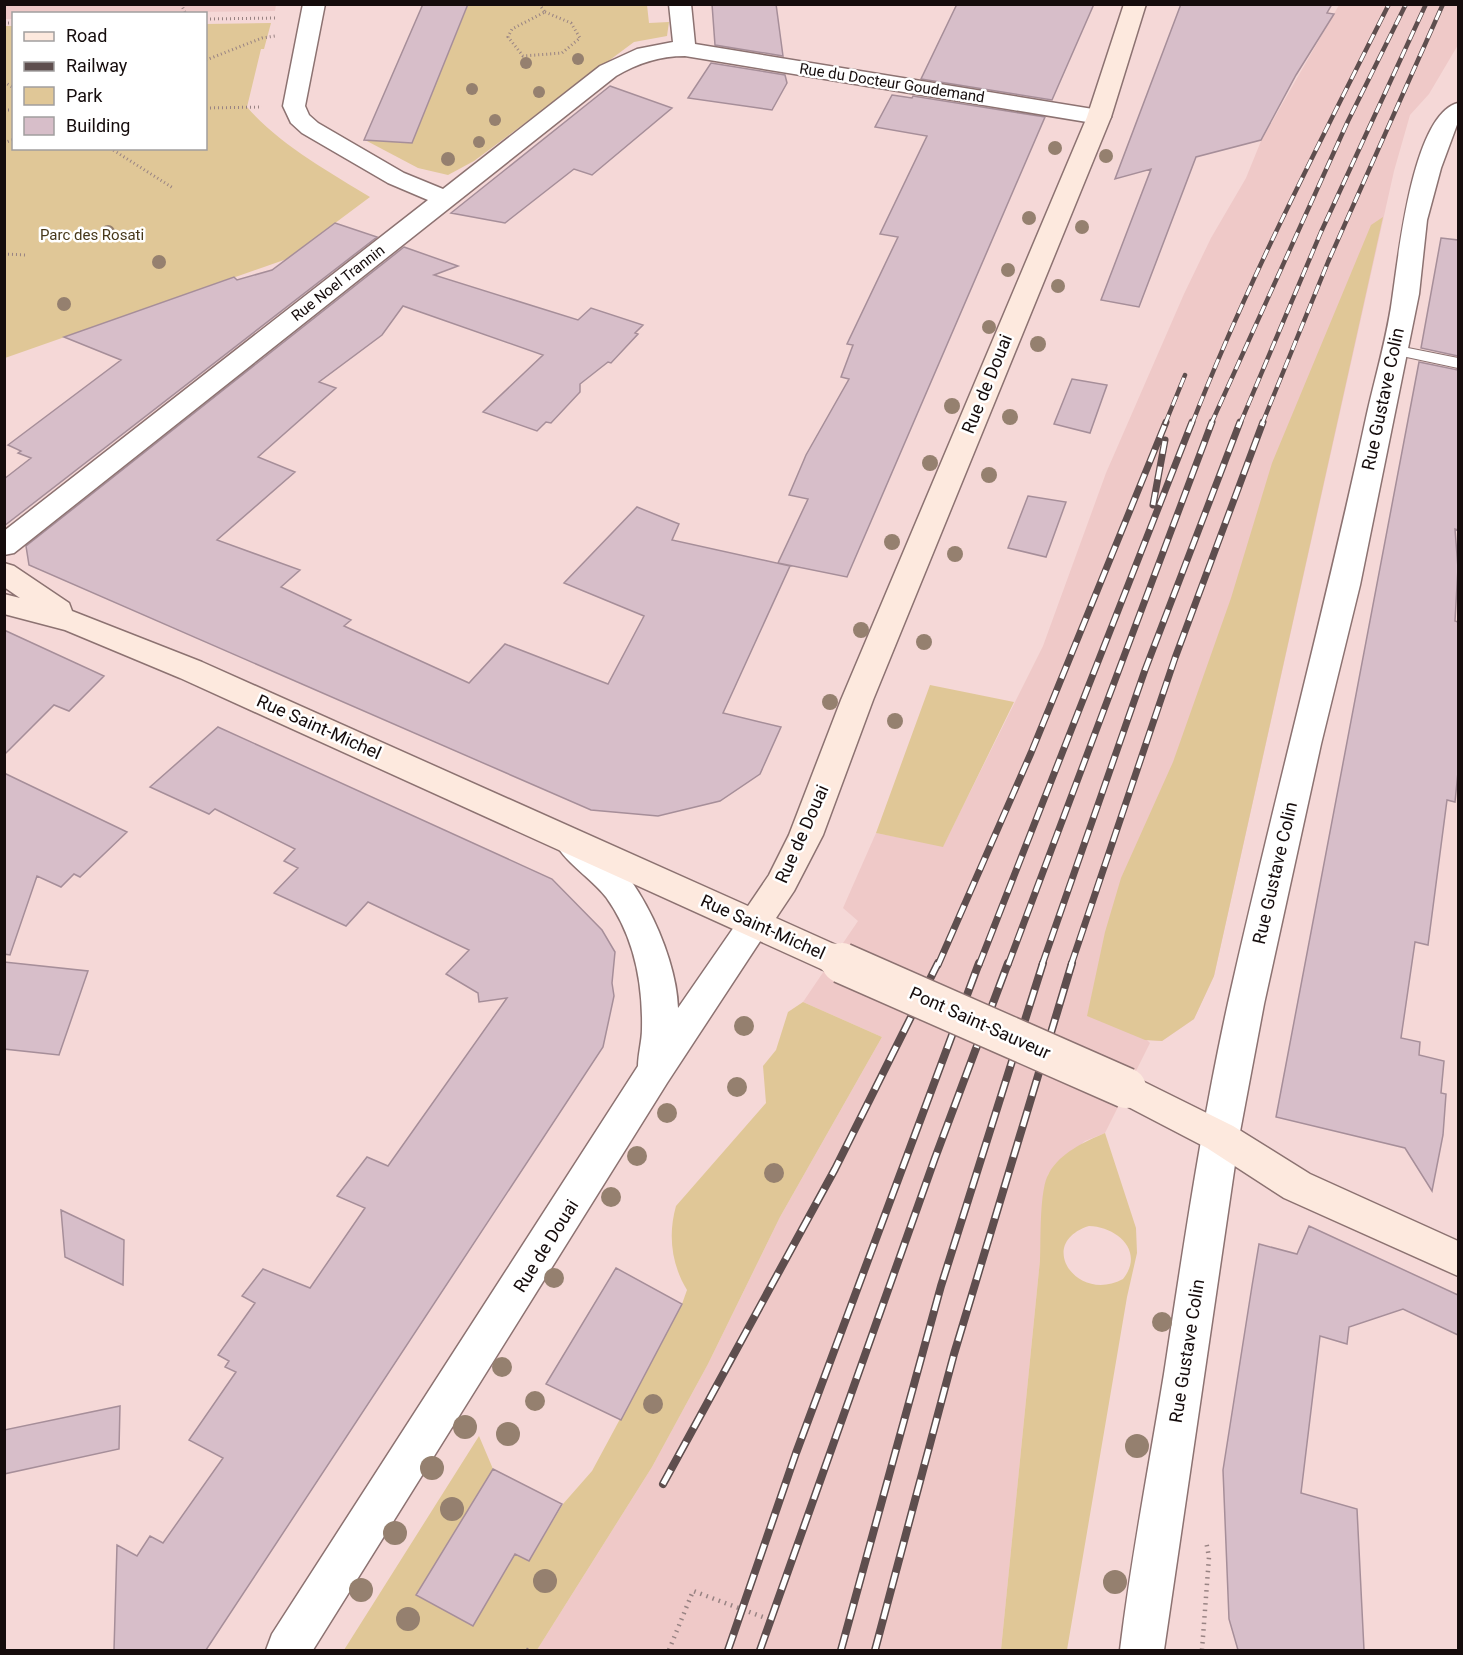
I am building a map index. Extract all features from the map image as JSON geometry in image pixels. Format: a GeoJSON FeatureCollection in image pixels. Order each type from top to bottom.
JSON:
{"type":"FeatureCollection","features":[{"type":"Feature","properties":{"kind":"street"},"geometry":{"type":"LineString","coordinates":[[680,4],[685,49]]}},
{"type":"Feature","properties":{"kind":"street","name":"Rue de Douai"},"geometry":{"type":"LineString","coordinates":[[288,1650],[654,1072],[782,882],[806,835],[857,700],[1099,117],[1112,70],[1135,4]]}},
{"type":"Feature","properties":{"kind":"street"},"geometry":{"type":"LineString","coordinates":[[311,19],[294,106],[299,118],[310,128],[396,178],[444,198]]}},
{"type":"Feature","properties":{"kind":"street","name":"Rue du Docteur Goudemand"},"geometry":{"type":"LineString","coordinates":[[685,49],[1099,117]]}},
{"type":"Feature","properties":{"kind":"street","name":"Rue Noel Trannin"},"geometry":{"type":"LineString","coordinates":[[4,546],[444,198],[621,63],[652,51],[685,49]]}},
{"type":"Feature","properties":{"kind":"street","name":"Rue Gustave Colin"},"geometry":{"type":"LineString","coordinates":[[1142,1650],[1220,1137],[1233,1084],[1246,1004],[1305,744],[1345,585],[1406,294],[1409,246],[1418,197],[1444,127],[1452,114],[1458,110]]}},
{"type":"Feature","properties":{"kind":"street","name":"Rue Saint-Michel"},"geometry":{"type":"LineString","coordinates":[[4,573],[74,621]]}},
{"type":"Feature","properties":{"kind":"street","name":"Rue Saint-Michel"},"geometry":{"type":"LineString","coordinates":[[4,604],[74,621],[191,670],[833,958]]}},
{"type":"Feature","properties":{"kind":"street","name":"Rue Saint-Michel"},"geometry":{"type":"LineString","coordinates":[[562,836],[598,862],[614,880],[627,899],[646,939],[661,1003],[660,1041],[654,1072]]}},
{"type":"Feature","properties":{"kind":"street","name":"Pont Saint-Sauveur"},"geometry":{"type":"LineString","coordinates":[[833,958],[1126,1088],[1220,1137],[1297,1186],[1458,1259]]}},
{"type":"Feature","properties":{"kind":"lane"},"geometry":{"type":"LineString","coordinates":[[1393,350],[1458,363]]}},
{"type":"Feature","properties":{"kind":"path"},"geometry":{"type":"LineString","coordinates":[[539,4],[544,12],[571,23],[580,38],[572,49],[555,57],[523,56],[508,37],[512,29],[544,12]]}},
{"type":"Feature","properties":{"kind":"path"},"geometry":{"type":"LineString","coordinates":[[207,18],[311,19]]}},
{"type":"Feature","properties":{"kind":"path"},"geometry":{"type":"LineString","coordinates":[[207,60],[311,19]]}},
{"type":"Feature","properties":{"kind":"path"},"geometry":{"type":"LineString","coordinates":[[207,108],[294,106]]}},
{"type":"Feature","properties":{"kind":"path"},"geometry":{"type":"LineString","coordinates":[[113,150],[173,188]]}},
{"type":"Feature","properties":{"kind":"path"},"geometry":{"type":"LineString","coordinates":[[4,254],[26,255]]}},
{"type":"Feature","properties":{"kind":"path"},"geometry":{"type":"LineString","coordinates":[[669,1650],[693,1592],[771,1620]]}},
{"type":"Feature","properties":{"kind":"shaded area"},"geometry":{"type":"Polygon","coordinates":[[[5,4],[276,5],[275,11],[12,12],[12,19],[5,19],[5,4]]]}},
{"type":"Feature","properties":{"kind":"shaded area"},"geometry":{"type":"Polygon","coordinates":[[[1339,5],[1458,5],[1458,45],[1429,94],[1410,115],[1394,171],[1214,976],[1194,1019],[1162,1041],[1147,1040],[1150,1043],[1105,1133],[1085,1141],[1048,1174],[1043,1201],[1040,1260],[1001,1650],[537,1650],[652,1467],[708,1364],[780,1217],[882,1037],[803,1002],[858,921],[843,908],[876,833],[943,846],[1043,646],[1106,473],[1184,294],[1211,238],[1246,178],[1261,141],[1339,5]]]}},
{"type":"Feature","properties":{"kind":"green space"},"geometry":{"type":"Polygon","coordinates":[[[468,5],[647,5],[649,23],[669,22],[667,36],[634,42],[474,161],[448,175],[418,168],[365,140],[412,143],[468,5]]]}},
{"type":"Feature","properties":{"kind":"green space","name":"Parc des Rosati"},"geometry":{"type":"Polygon","coordinates":[[[271,23],[264,49],[261,49],[247,107],[289,145],[370,197],[299,250],[304,253],[5,358],[5,26],[12,26],[12,150],[207,150],[207,24],[271,23]]]}},
{"type":"Feature","properties":{"kind":"green space"},"geometry":{"type":"Polygon","coordinates":[[[1383,217],[1214,976],[1194,1019],[1162,1041],[1145,1040],[1087,1016],[1105,932],[1121,878],[1173,762],[1231,598],[1272,463],[1371,225],[1383,217]]]}},
{"type":"Feature","properties":{"kind":"green space"},"geometry":{"type":"Polygon","coordinates":[[[930,685],[1014,702],[943,847],[876,833],[930,685]]]}},
{"type":"Feature","properties":{"kind":"green space"},"geometry":{"type":"Polygon","coordinates":[[[803,1002],[882,1037],[780,1217],[708,1364],[652,1467],[537,1650],[344,1650],[479,1436],[493,1469],[416,1595],[473,1626],[515,1554],[529,1561],[563,1504],[592,1471],[682,1304],[687,1290],[677,1270],[672,1249],[672,1227],[676,1206],[766,1103],[763,1066],[776,1050],[788,1012],[803,1002]]]}},
{"type":"Feature","properties":{"kind":"green space"},"geometry":{"type":"Polygon","coordinates":[[[1105,1133],[1136,1228],[1137,1253],[1127,1297],[1067,1650],[1001,1650],[1046,1181],[1059,1160],[1081,1144],[1105,1133]],[[1089,1226],[1073,1234],[1065,1245],[1064,1257],[1068,1268],[1078,1278],[1091,1284],[1106,1285],[1123,1279],[1129,1269],[1131,1259],[1125,1242],[1099,1227],[1089,1226]]]}},
{"type":"Feature","properties":{"kind":"building"},"geometry":{"type":"Polygon","coordinates":[[[423,4],[468,4],[412,143],[364,140],[423,4]]]}},
{"type":"Feature","properties":{"kind":"building"},"geometry":{"type":"Polygon","coordinates":[[[712,4],[776,4],[783,56],[715,45],[712,4]]]}},
{"type":"Feature","properties":{"kind":"building"},"geometry":{"type":"Polygon","coordinates":[[[957,4],[1094,4],[1052,100],[921,79],[957,4]]]}},
{"type":"Feature","properties":{"kind":"building"},"geometry":{"type":"Polygon","coordinates":[[[1181,4],[1332,4],[1327,13],[1334,14],[1296,75],[1261,140],[1196,157],[1139,307],[1101,300],[1151,169],[1115,179],[1181,4]]]}},
{"type":"Feature","properties":{"kind":"building"},"geometry":{"type":"Polygon","coordinates":[[[711,63],[785,75],[787,83],[772,110],[688,98],[711,63]]]}},
{"type":"Feature","properties":{"kind":"building"},"geometry":{"type":"Polygon","coordinates":[[[610,86],[672,108],[592,175],[574,169],[505,223],[451,213],[610,86]]]}},
{"type":"Feature","properties":{"kind":"building"},"geometry":{"type":"Polygon","coordinates":[[[892,95],[912,98],[913,96],[1045,117],[847,577],[778,563],[808,499],[789,495],[806,455],[849,379],[841,377],[853,345],[847,344],[898,237],[880,234],[927,136],[875,127],[892,95]]]}},
{"type":"Feature","properties":{"kind":"building"},"geometry":{"type":"Polygon","coordinates":[[[335,223],[377,237],[4,526],[4,479],[31,458],[18,453],[21,451],[8,445],[121,360],[64,337],[234,277],[237,280],[272,270],[335,223]]]}},
{"type":"Feature","properties":{"kind":"building"},"geometry":{"type":"Polygon","coordinates":[[[1441,238],[1458,240],[1458,356],[1421,348],[1441,238]]]}},
{"type":"Feature","properties":{"kind":"building"},"geometry":{"type":"Polygon","coordinates":[[[404,247],[458,266],[434,275],[578,320],[591,308],[643,325],[635,333],[638,334],[611,363],[608,362],[580,384],[580,392],[551,423],[546,422],[537,431],[483,412],[543,355],[403,306],[382,335],[319,382],[336,388],[258,457],[295,472],[217,540],[300,570],[281,587],[351,620],[344,626],[469,683],[505,644],[608,684],[644,616],[564,583],[637,507],[679,524],[672,540],[790,566],[723,713],[781,727],[760,774],[720,801],[658,816],[591,810],[29,565],[26,546],[404,247]]]}},
{"type":"Feature","properties":{"kind":"building"},"geometry":{"type":"Polygon","coordinates":[[[1419,362],[1458,370],[1458,530],[1455,529],[1458,568],[1455,621],[1458,622],[1458,772],[1455,802],[1447,800],[1428,945],[1415,942],[1401,1038],[1420,1042],[1419,1055],[1444,1061],[1441,1093],[1446,1094],[1443,1135],[1432,1191],[1405,1148],[1276,1117],[1419,362]]]}},
{"type":"Feature","properties":{"kind":"building"},"geometry":{"type":"Polygon","coordinates":[[[1072,379],[1107,385],[1090,433],[1054,424],[1072,379]]]}},
{"type":"Feature","properties":{"kind":"building"},"geometry":{"type":"Polygon","coordinates":[[[1028,496],[1066,502],[1046,557],[1008,548],[1028,496]]]}},
{"type":"Feature","properties":{"kind":"building"},"geometry":{"type":"Polygon","coordinates":[[[4,630],[104,676],[69,711],[54,705],[4,755],[4,630]]]}},
{"type":"Feature","properties":{"kind":"building"},"geometry":{"type":"Polygon","coordinates":[[[218,727],[552,879],[602,930],[615,952],[612,983],[614,996],[603,1047],[206,1650],[114,1650],[117,1545],[137,1556],[150,1536],[163,1543],[223,1458],[189,1440],[236,1372],[225,1367],[229,1361],[218,1355],[255,1303],[242,1296],[263,1269],[310,1288],[365,1208],[337,1196],[367,1157],[388,1166],[507,998],[479,1002],[478,993],[446,974],[469,950],[368,902],[346,926],[274,893],[298,868],[284,861],[295,849],[215,809],[209,814],[150,787],[218,727]]]}},
{"type":"Feature","properties":{"kind":"building"},"geometry":{"type":"Polygon","coordinates":[[[4,773],[127,832],[80,877],[74,874],[61,887],[37,876],[10,955],[4,954],[4,773]]]}},
{"type":"Feature","properties":{"kind":"building"},"geometry":{"type":"Polygon","coordinates":[[[4,962],[88,971],[59,1055],[4,1049],[4,962]]]}},
{"type":"Feature","properties":{"kind":"building"},"geometry":{"type":"Polygon","coordinates":[[[61,1210],[124,1240],[123,1285],[65,1257],[61,1210]]]}},
{"type":"Feature","properties":{"kind":"building"},"geometry":{"type":"Polygon","coordinates":[[[1309,1226],[1458,1295],[1458,1335],[1403,1309],[1349,1327],[1347,1344],[1320,1336],[1301,1493],[1357,1509],[1364,1650],[1238,1650],[1229,1619],[1223,1470],[1259,1244],[1297,1254],[1309,1226]]]}},
{"type":"Feature","properties":{"kind":"building"},"geometry":{"type":"Polygon","coordinates":[[[616,1268],[682,1304],[621,1420],[546,1384],[616,1268]]]}},
{"type":"Feature","properties":{"kind":"building"},"geometry":{"type":"Polygon","coordinates":[[[120,1406],[119,1449],[4,1474],[4,1430],[120,1406]]]}},
{"type":"Feature","properties":{"kind":"building"},"geometry":{"type":"Polygon","coordinates":[[[493,1469],[562,1504],[529,1561],[515,1554],[473,1626],[416,1595],[493,1469]]]}},
{"type":"Feature","properties":{"kind":"railway"},"geometry":{"type":"LineString","coordinates":[[1192,424],[1261,264],[1389,4]]}},
{"type":"Feature","properties":{"kind":"railway"},"geometry":{"type":"LineString","coordinates":[[1211,424],[1348,121],[1406,4]]}},
{"type":"Feature","properties":{"kind":"railway"},"geometry":{"type":"LineString","coordinates":[[1240,424],[1321,232],[1426,4]]}},
{"type":"Feature","properties":{"kind":"railway"},"geometry":{"type":"LineString","coordinates":[[1262,424],[1328,262],[1443,4]]}},
{"type":"Feature","properties":{"kind":"railway"},"geometry":{"type":"LineString","coordinates":[[1165,424],[1185,375]]}},
{"type":"Feature","properties":{"kind":"railway"},"geometry":{"type":"LineString","coordinates":[[938,965],[1031,753],[1166,422]]}},
{"type":"Feature","properties":{"kind":"railway"},"geometry":{"type":"LineString","coordinates":[[979,965],[1192,422]]}},
{"type":"Feature","properties":{"kind":"railway"},"geometry":{"type":"LineString","coordinates":[[1008,965],[1212,422]]}},
{"type":"Feature","properties":{"kind":"railway"},"geometry":{"type":"LineString","coordinates":[[1042,965],[1145,670],[1240,422]]}},
{"type":"Feature","properties":{"kind":"railway"},"geometry":{"type":"LineString","coordinates":[[1071,965],[1175,658],[1263,422]]}},
{"type":"Feature","properties":{"kind":"railway"},"geometry":{"type":"LineString","coordinates":[[1153,505],[1165,440]]}},
{"type":"Feature","properties":{"kind":"railway"},"geometry":{"type":"LineString","coordinates":[[663,1484],[835,1169],[938,963]]}},
{"type":"Feature","properties":{"kind":"railway"},"geometry":{"type":"LineString","coordinates":[[728,1650],[796,1453],[979,963]]}},
{"type":"Feature","properties":{"kind":"railway"},"geometry":{"type":"LineString","coordinates":[[760,1650],[935,1158],[1008,963]]}},
{"type":"Feature","properties":{"kind":"railway"},"geometry":{"type":"LineString","coordinates":[[841,1650],[941,1286],[1043,963]]}},
{"type":"Feature","properties":{"kind":"railway"},"geometry":{"type":"LineString","coordinates":[[875,1650],[954,1354],[1072,963]]}}]}
